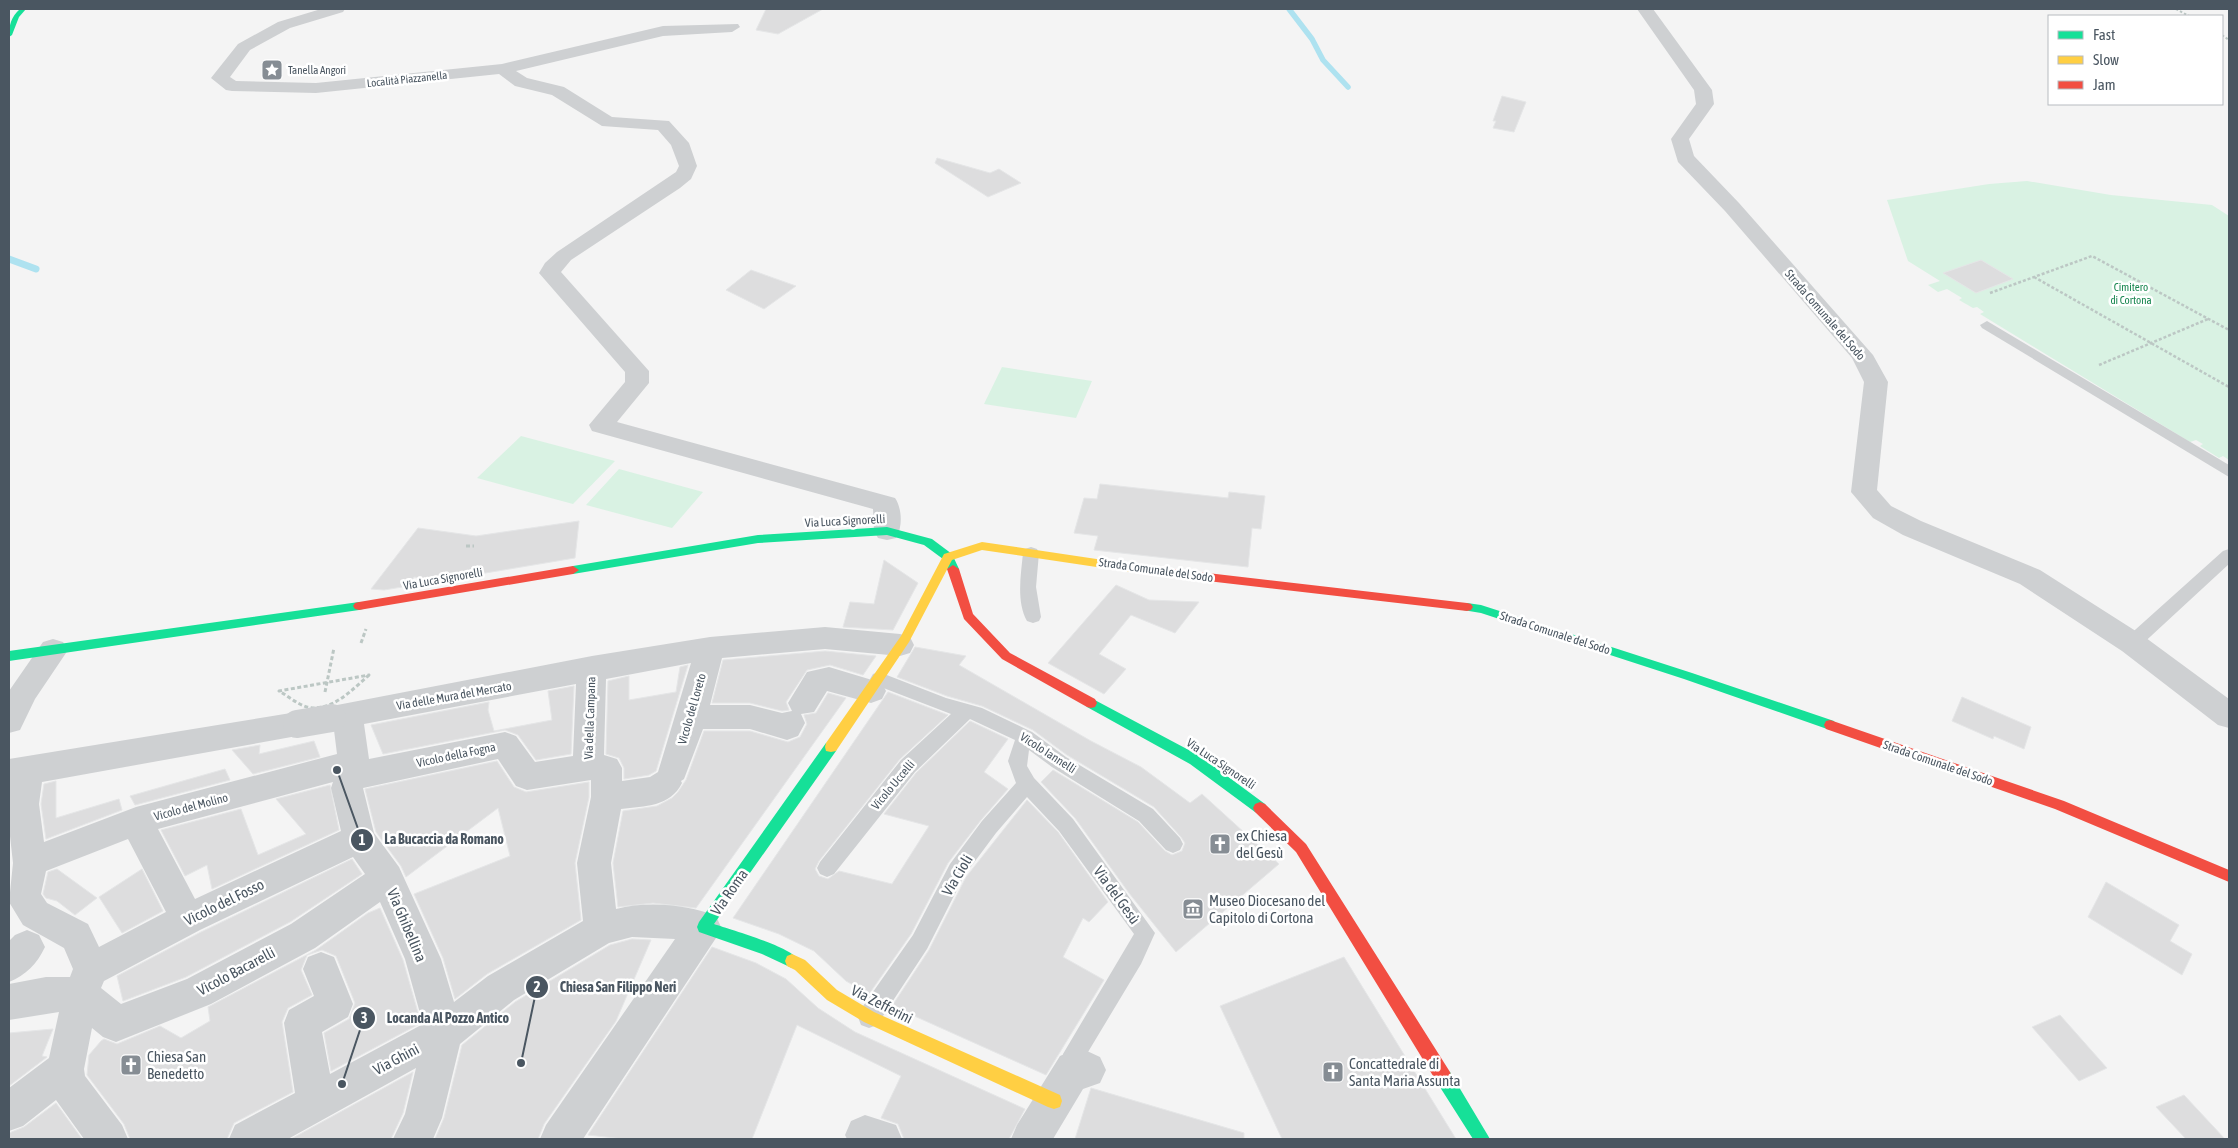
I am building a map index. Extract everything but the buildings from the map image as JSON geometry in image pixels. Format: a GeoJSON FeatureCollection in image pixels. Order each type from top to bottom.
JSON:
{"type":"FeatureCollection","features":[{"type":"Feature","properties":{"kind":"street"},"geometry":{"type":"LineString","coordinates":[[9,35],[16,16],[24,9]]}},
{"type":"Feature","properties":{"kind":"street","name":"Località Piazzanella"},"geometry":{"type":"LineString","coordinates":[[337,9],[284,25],[244,48],[220,78],[232,86],[316,88],[502,70],[663,31],[732,27]]}},
{"type":"Feature","properties":{"kind":"street","name":"Strada Comunale del Sodo"},"geometry":{"type":"LineString","coordinates":[[1645,9],[1703,90],[1705,104],[1680,139],[1685,158],[1732,207],[1862,355],[1876,382],[1864,492],[1882,512],[1912,528],[2030,577],[2132,643],[2229,716]]}},
{"type":"Feature","properties":{"kind":"street"},"geometry":{"type":"LineString","coordinates":[[502,70],[521,82],[558,90],[608,122],[663,125],[680,143],[688,166],[684,175],[673,184],[564,256],[552,266],[550,272],[637,371],[637,384],[601,425],[886,504],[886,531]]}},
{"type":"Feature","properties":{"kind":"street","name":"Via Luca Signorelli"},"geometry":{"type":"LineString","coordinates":[[9,656],[375,604],[758,539],[886,531],[928,542],[948,558],[959,584],[968,616],[1006,656],[1195,760],[1256,804],[1300,848],[1482,1139]]}},
{"type":"Feature","properties":{"kind":"street","name":"Strada Comunale del Sodo"},"geometry":{"type":"LineString","coordinates":[[948,558],[982,546],[1158,572],[1481,609],[1688,676],[2059,804],[2229,876]]}},
{"type":"Feature","properties":{"kind":"street"},"geometry":{"type":"LineString","coordinates":[[900,645],[948,558]]}},
{"type":"Feature","properties":{"kind":"street","name":"Via delle Mura del Mercato"},"geometry":{"type":"LineString","coordinates":[[19,772],[297,724],[334,713],[499,688],[592,668],[710,648],[825,638],[900,645]]}},
{"type":"Feature","properties":{"kind":"street","name":"Via Roma"},"geometry":{"type":"LineString","coordinates":[[560,1139],[704,928],[875,685],[900,645]]}},
{"type":"Feature","properties":{"kind":"street","name":"Vicolo del Loreto"},"geometry":{"type":"LineString","coordinates":[[607,797],[658,790],[669,777],[692,717],[710,648]]}},
{"type":"Feature","properties":{"kind":"street"},"geometry":{"type":"LineString","coordinates":[[9,721],[16,693],[53,650]]}},
{"type":"Feature","properties":{"kind":"street","name":"Via della Campana"},"geometry":{"type":"LineString","coordinates":[[588,767],[592,668]]}},
{"type":"Feature","properties":{"kind":"street"},"geometry":{"type":"LineString","coordinates":[[692,717],[750,717],[788,727],[818,680],[829,679],[875,685]]}},
{"type":"Feature","properties":{"kind":"street","name":"Via Ghibellina"},"geometry":{"type":"LineString","coordinates":[[334,713],[352,770],[347,788],[359,838],[386,878],[423,959],[444,1034],[423,1118],[413,1139]]}},
{"type":"Feature","properties":{"kind":"street","name":"Vicolo della Fogna"},"geometry":{"type":"LineString","coordinates":[[352,770],[504,745],[527,777],[588,767]]}},
{"type":"Feature","properties":{"kind":"street"},"geometry":{"type":"LineString","coordinates":[[588,767],[606,768],[607,797],[594,864],[602,929]]}},
{"type":"Feature","properties":{"kind":"street","name":"Vicolo del Molino"},"geometry":{"type":"LineString","coordinates":[[32,862],[136,821],[352,770]]}},
{"type":"Feature","properties":{"kind":"street"},"geometry":{"type":"LineString","coordinates":[[19,772],[22,807],[32,862],[29,884],[23,896],[35,914],[76,936],[86,981],[65,1069],[68,1084],[108,1139]]}},
{"type":"Feature","properties":{"kind":"street"},"geometry":{"type":"LineString","coordinates":[[136,821],[188,919]]}},
{"type":"Feature","properties":{"kind":"street","name":"Vicolo del Fosso"},"geometry":{"type":"LineString","coordinates":[[86,981],[188,919],[359,838]]}},
{"type":"Feature","properties":{"kind":"street","name":"Vicolo Bacarelli"},"geometry":{"type":"LineString","coordinates":[[86,981],[116,1024],[310,949],[386,878]]}},
{"type":"Feature","properties":{"kind":"street","name":"Via Ghini"},"geometry":{"type":"LineString","coordinates":[[249,1139],[444,1034],[501,988],[602,929],[632,921],[660,921],[704,928]]}},
{"type":"Feature","properties":{"kind":"street","name":"Via Zefferini"},"geometry":{"type":"LineString","coordinates":[[704,928],[771,944],[800,965],[832,995],[869,1017],[1071,1080]]}},
{"type":"Feature","properties":{"kind":"street"},"geometry":{"type":"LineString","coordinates":[[310,949],[335,1004],[302,1023],[316,1102]]}},
{"type":"Feature","properties":{"kind":"street"},"geometry":{"type":"LineString","coordinates":[[9,1002],[46,995],[86,981]]}},
{"type":"Feature","properties":{"kind":"street"},"geometry":{"type":"LineString","coordinates":[[9,1112],[65,1069]]}},
{"type":"Feature","properties":{"kind":"street"},"geometry":{"type":"LineString","coordinates":[[1031,1139],[1071,1080]]}},
{"type":"Feature","properties":{"kind":"lane"},"geometry":{"type":"LineString","coordinates":[[1987,325],[2229,472]]}},
{"type":"Feature","properties":{"kind":"lane"},"geometry":{"type":"LineString","coordinates":[[1032,553],[1028,587],[1033,617]]}},
{"type":"Feature","properties":{"kind":"lane"},"geometry":{"type":"LineString","coordinates":[[2132,643],[2229,555]]}},
{"type":"Feature","properties":{"kind":"lane","name":"Vicolo Iannelli"},"geometry":{"type":"LineString","coordinates":[[875,685],[967,710],[1026,737],[1059,762],[1146,815],[1173,844]]}},
{"type":"Feature","properties":{"kind":"lane","name":"Vicolo Uccelli"},"geometry":{"type":"LineString","coordinates":[[828,868],[908,766],[967,710]]}},
{"type":"Feature","properties":{"kind":"lane"},"geometry":{"type":"LineString","coordinates":[[1026,737],[1018,752],[1016,767],[1027,784]]}},
{"type":"Feature","properties":{"kind":"lane","name":"Via Cioli"},"geometry":{"type":"LineString","coordinates":[[869,1017],[920,942],[957,870],[989,826],[1027,784]]}},
{"type":"Feature","properties":{"kind":"lane","name":"Via del Gesù"},"geometry":{"type":"LineString","coordinates":[[1027,784],[1066,825],[1145,932],[1134,957],[1074,1054],[1071,1080]]}},
{"type":"Feature","properties":{"kind":"path"},"geometry":{"type":"LineString","coordinates":[[2176,9],[2187,15]]}},
{"type":"Feature","properties":{"kind":"path"},"geometry":{"type":"LineString","coordinates":[[1990,292],[2092,256],[2229,330]]}},
{"type":"Feature","properties":{"kind":"path"},"geometry":{"type":"LineString","coordinates":[[2034,277],[2229,387]]}},
{"type":"Feature","properties":{"kind":"path"},"geometry":{"type":"LineString","coordinates":[[2099,365],[2208,319]]}},
{"type":"Feature","properties":{"kind":"path"},"geometry":{"type":"LineString","coordinates":[[466,546],[474,546]]}},
{"type":"Feature","properties":{"kind":"path"},"geometry":{"type":"LineString","coordinates":[[334,648],[334,713]]}},
{"type":"Feature","properties":{"kind":"green space","name":"Cimitero di Cortona"},"geometry":{"type":"Polygon","coordinates":[[[2027,181],[2111,195],[2212,205],[2229,216],[2229,460],[2223,456],[2219,458],[2200,446],[2203,444],[2196,440],[2190,442],[1980,314],[1984,312],[1959,300],[1962,298],[1947,289],[1938,292],[1928,285],[1940,281],[1908,261],[1887,200],[1989,184],[2027,181]]]}},
{"type":"Feature","properties":{"kind":"green space"},"geometry":{"type":"Polygon","coordinates":[[[1002,367],[1092,381],[1076,418],[984,404],[1002,367]]]}},
{"type":"Feature","properties":{"kind":"green space"},"geometry":{"type":"Polygon","coordinates":[[[521,436],[615,461],[573,504],[477,478],[521,436]]]}},
{"type":"Feature","properties":{"kind":"green space"},"geometry":{"type":"Polygon","coordinates":[[[619,469],[703,492],[672,528],[586,505],[619,469]]]}},
{"type":"Feature","properties":{"kind":"waterway"},"geometry":{"type":"LineString","coordinates":[[1289,9],[1312,39],[1323,60],[1348,87]]}},
{"type":"Feature","properties":{"kind":"waterway"},"geometry":{"type":"LineString","coordinates":[[9,259],[36,269]]}},
{"type":"Feature","properties":{"kind":"traffic: fast"},"geometry":{"type":"LineString","coordinates":[[9,35],[16,16],[23,9]]}},
{"type":"Feature","properties":{"kind":"traffic: fast"},"geometry":{"type":"LineString","coordinates":[[573,570],[758,539],[887,531],[928,542],[948,557],[953,569]]}},
{"type":"Feature","properties":{"kind":"traffic: fast"},"geometry":{"type":"LineString","coordinates":[[9,656],[359,606]]}},
{"type":"Feature","properties":{"kind":"traffic: fast"},"geometry":{"type":"LineString","coordinates":[[1467,607],[1481,609],[1688,676],[1830,725]]}},
{"type":"Feature","properties":{"kind":"traffic: fast"},"geometry":{"type":"LineString","coordinates":[[1091,703],[1195,760],[1260,808]]}},
{"type":"Feature","properties":{"kind":"traffic: fast"},"geometry":{"type":"LineString","coordinates":[[792,961],[766,948],[704,927],[831,747]]}},
{"type":"Feature","properties":{"kind":"traffic: fast"},"geometry":{"type":"LineString","coordinates":[[1444,1078],[1482,1139]]}},
{"type":"Feature","properties":{"kind":"traffic: slow"},"geometry":{"type":"LineString","coordinates":[[831,747],[905,639],[948,557],[982,546],[1130,568]]}},
{"type":"Feature","properties":{"kind":"traffic: slow"},"geometry":{"type":"LineString","coordinates":[[792,961],[800,965],[832,995],[869,1017],[1054,1101]]}},
{"type":"Feature","properties":{"kind":"traffic: jam"},"geometry":{"type":"LineString","coordinates":[[1130,568],[1467,607]]}},
{"type":"Feature","properties":{"kind":"traffic: jam"},"geometry":{"type":"LineString","coordinates":[[953,569],[968,616],[1006,656],[1091,703]]}},
{"type":"Feature","properties":{"kind":"traffic: jam"},"geometry":{"type":"LineString","coordinates":[[359,606],[573,570]]}},
{"type":"Feature","properties":{"kind":"traffic: jam"},"geometry":{"type":"LineString","coordinates":[[1830,725],[2059,805],[2229,876]]}},
{"type":"Feature","properties":{"kind":"traffic: jam"},"geometry":{"type":"LineString","coordinates":[[1260,808],[1301,848],[1444,1078]]}},
{"type":"Feature","properties":{"kind":"place","name":"Tanella Angori"},"geometry":{"type":"Point","coordinates":[272,70]}},
{"type":"Feature","properties":{"kind":"place","name":"La Bucaccia da Romano"},"geometry":{"type":"Point","coordinates":[337,770]}},
{"type":"Feature","properties":{"kind":"place","name":"ex Chiesa del Gesù"},"geometry":{"type":"Point","coordinates":[1220,844]}},
{"type":"Feature","properties":{"kind":"place","name":"Museo Diocesano del Capitolo di Cortona"},"geometry":{"type":"Point","coordinates":[1193,909]}},
{"type":"Feature","properties":{"kind":"place","name":"Chiesa San Filippo Neri"},"geometry":{"type":"Point","coordinates":[521,1063]}},
{"type":"Feature","properties":{"kind":"place","name":"Chiesa San Benedetto"},"geometry":{"type":"Point","coordinates":[131,1065]}},
{"type":"Feature","properties":{"kind":"place","name":"Concattedrale di Santa Maria Assunta"},"geometry":{"type":"Point","coordinates":[1333,1072]}},
{"type":"Feature","properties":{"kind":"place","name":"Locanda Al Pozzo Antico"},"geometry":{"type":"Point","coordinates":[342,1084]}}]}
